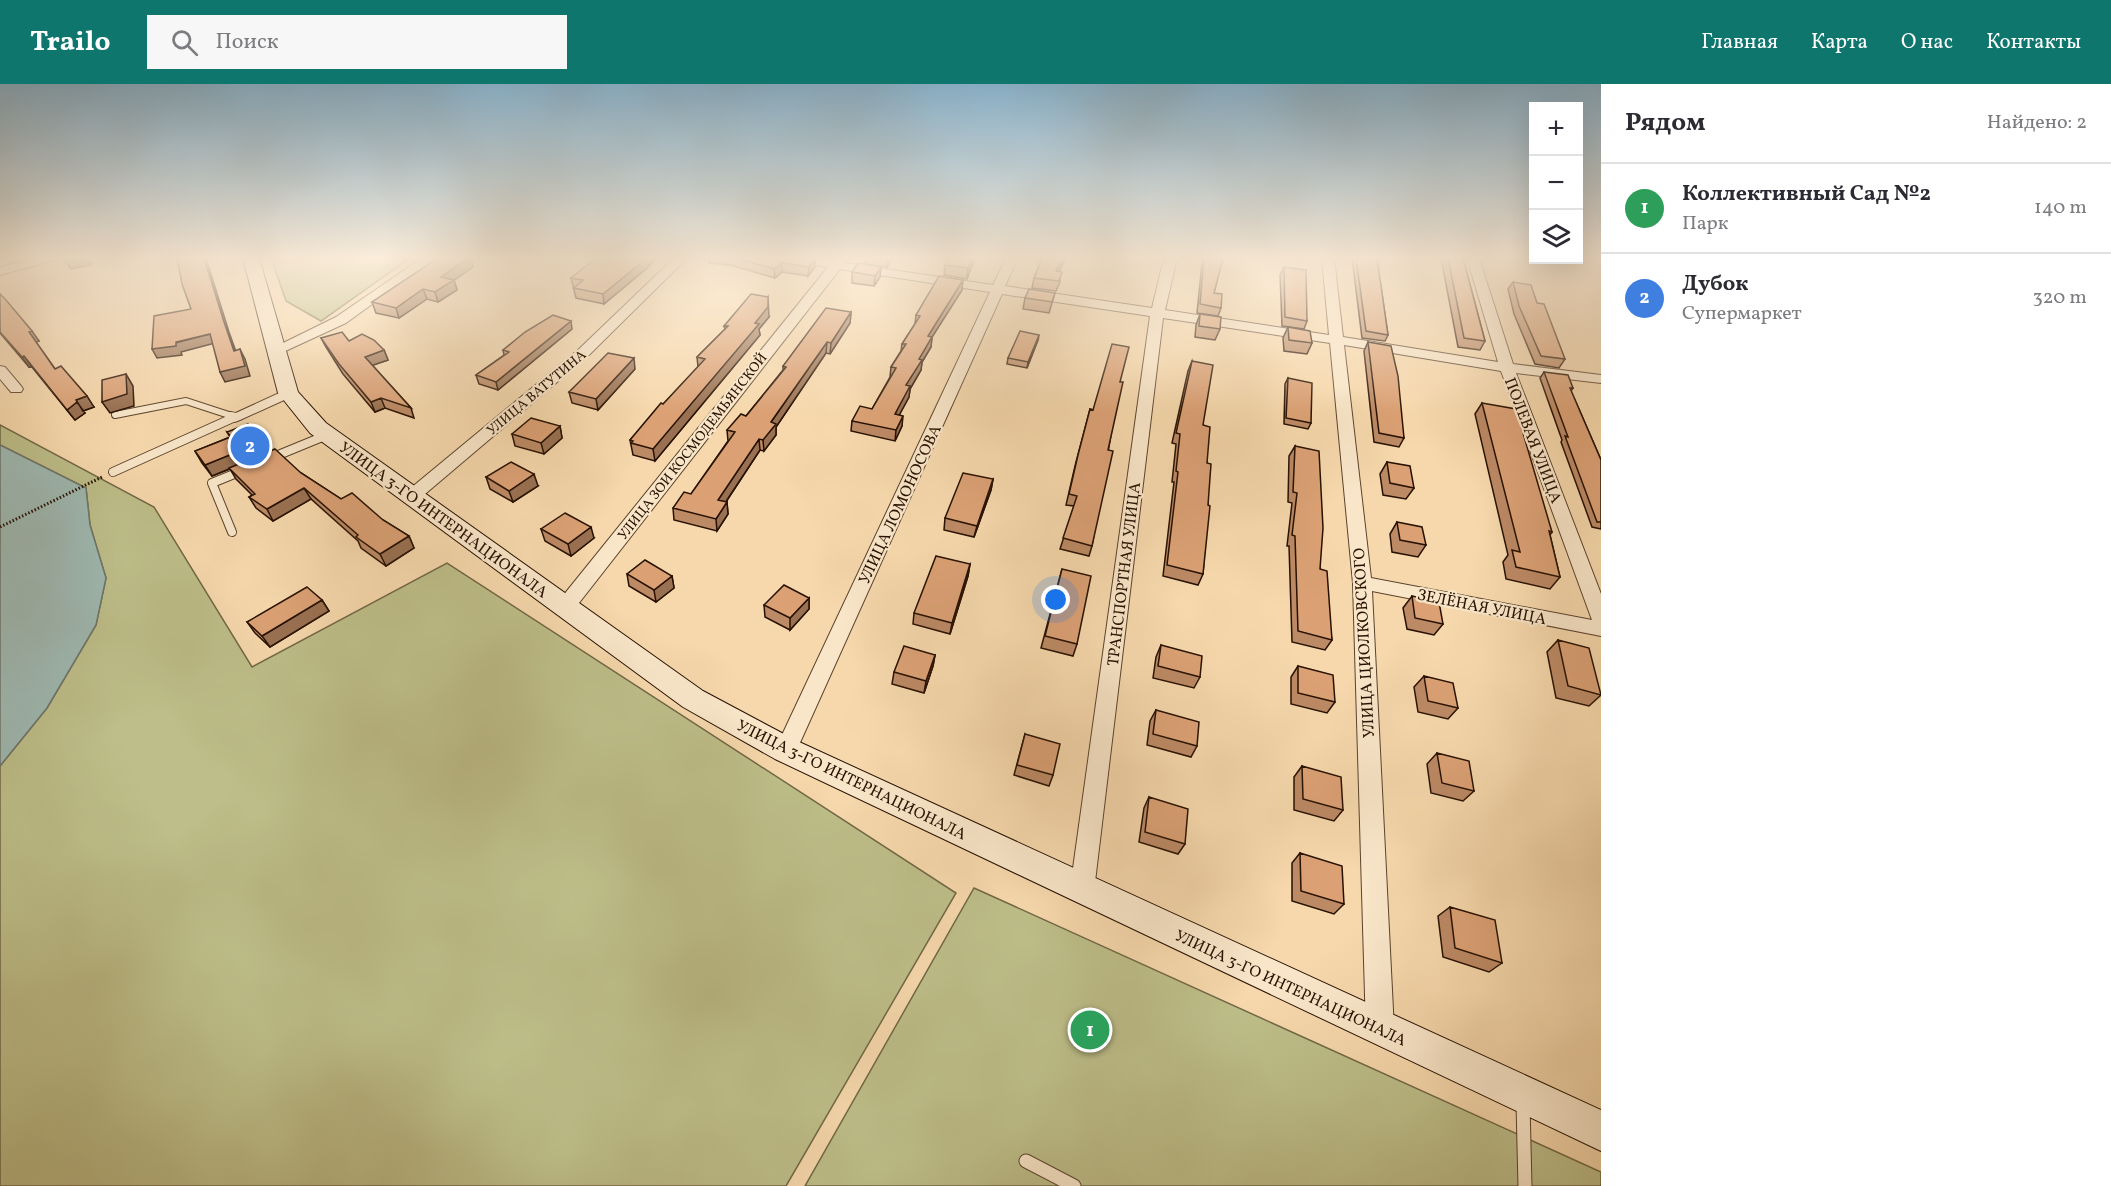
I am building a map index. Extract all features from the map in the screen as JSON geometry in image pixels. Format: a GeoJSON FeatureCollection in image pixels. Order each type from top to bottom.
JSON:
{"type":"FeatureCollection","features":[{"type":"Feature","properties":{"kind":"main road","name":"УЛИЦА 3-ГО ИНТЕРНАЦИОНАЛА"},"geometry":{"type":"LineString","coordinates":[[265,309],[288,393],[327,435],[693,699],[786,750],[1380,1030],[1601,1131]]}},
{"type":"Feature","properties":{"kind":"street"},"geometry":{"type":"LineString","coordinates":[[276,350],[341,320],[356,309]]}},
{"type":"Feature","properties":{"kind":"street","name":"УЛИЦА ВАТУТИНА"},"geometry":{"type":"LineString","coordinates":[[412,496],[584,352],[628,309]]}},
{"type":"Feature","properties":{"kind":"street","name":"УЛИЦА ЗОИ КОСМОДЕМЬЯНСКОЙ"},"geometry":{"type":"LineString","coordinates":[[565,607],[801,309]]}},
{"type":"Feature","properties":{"kind":"street","name":"УЛИЦА ЛОМОНОСОВА"},"geometry":{"type":"LineString","coordinates":[[786,750],[989,309]]}},
{"type":"Feature","properties":{"kind":"street"},"geometry":{"type":"LineString","coordinates":[[1122,309],[1338,340],[1507,368],[1601,379]]}},
{"type":"Feature","properties":{"kind":"street","name":"ТРАНСПОРТНАЯ УЛИЦА"},"geometry":{"type":"LineString","coordinates":[[1082,890],[1158,309]]}},
{"type":"Feature","properties":{"kind":"street","name":"УЛИЦА ЦИОЛКОВСКОГО"},"geometry":{"type":"LineString","coordinates":[[1334,309],[1362,583],[1380,1030]]}},
{"type":"Feature","properties":{"kind":"street","name":"ПОЛЕВАЯ УЛИЦА"},"geometry":{"type":"LineString","coordinates":[[1489,309],[1507,368],[1601,619]]}},
{"type":"Feature","properties":{"kind":"street"},"geometry":{"type":"LineString","coordinates":[[0,370],[16,389]]}},
{"type":"Feature","properties":{"kind":"street"},"geometry":{"type":"LineString","coordinates":[[236,417],[288,393]]}},
{"type":"Feature","properties":{"kind":"street","name":"ЗЕЛЁНАЯ УЛИЦА"},"geometry":{"type":"LineString","coordinates":[[1362,583],[1601,629]]}},
{"type":"Feature","properties":{"kind":"lane"},"geometry":{"type":"LineString","coordinates":[[115,415],[186,401],[236,417]]}},
{"type":"Feature","properties":{"kind":"lane"},"geometry":{"type":"LineString","coordinates":[[113,472],[236,417]]}},
{"type":"Feature","properties":{"kind":"lane"},"geometry":{"type":"LineString","coordinates":[[264,461],[327,435]]}},
{"type":"Feature","properties":{"kind":"lane"},"geometry":{"type":"LineString","coordinates":[[232,532],[212,483],[254,466]]}},
{"type":"Feature","properties":{"kind":"lane"},"geometry":{"type":"LineString","coordinates":[[1523,1096],[1525,1186]]}},
{"type":"Feature","properties":{"kind":"lane"},"geometry":{"type":"LineString","coordinates":[[1026,1161],[1074,1186]]}},
{"type":"Feature","properties":{"kind":"path"},"geometry":{"type":"LineString","coordinates":[[0,526],[113,472]]}},
{"type":"Feature","properties":{"kind":"green space"},"geometry":{"type":"Polygon","coordinates":[[[301,309],[337,309],[321,321],[301,309]]]}},
{"type":"Feature","properties":{"kind":"green space"},"geometry":{"type":"Polygon","coordinates":[[[0,425],[154,507],[252,667],[447,563],[956,893],[786,1186],[0,1186],[0,766],[47,708],[96,625],[106,578],[90,525],[86,488],[0,445],[0,425]]]}},
{"type":"Feature","properties":{"kind":"green space"},"geometry":{"type":"Polygon","coordinates":[[[974,888],[1601,1172],[1601,1186],[805,1186],[974,888]]]}},
{"type":"Feature","properties":{"kind":"water"},"geometry":{"type":"Polygon","coordinates":[[[0,445],[86,488],[90,525],[106,578],[96,625],[47,708],[0,766],[0,445]]]}},
{"type":"Feature","properties":{"kind":"building"},"geometry":{"type":"Polygon","coordinates":[[[0,309],[14,309],[32,331],[29,332],[55,369],[61,366],[87,396],[76,400],[77,402],[67,410],[24,356],[22,357],[0,332],[0,309]]]}},
{"type":"Feature","properties":{"kind":"building"},"geometry":{"type":"Polygon","coordinates":[[[189,309],[220,309],[234,351],[240,349],[245,366],[220,372],[210,334],[176,342],[176,346],[152,349],[154,316],[189,309]]]}},
{"type":"Feature","properties":{"kind":"building"},"geometry":{"type":"Polygon","coordinates":[[[738,309],[766,309],[755,323],[759,324],[653,449],[631,443],[633,441],[630,440],[661,403],[663,404],[705,359],[697,357],[728,326],[724,326],[738,309]]]}},
{"type":"Feature","properties":{"kind":"building"},"geometry":{"type":"Polygon","coordinates":[[[825,309],[851,312],[831,343],[827,342],[771,422],[776,424],[763,440],[759,439],[718,500],[727,502],[716,519],[673,508],[684,492],[691,494],[735,432],[727,430],[741,414],[746,416],[786,367],[783,366],[825,309]]]}},
{"type":"Feature","properties":{"kind":"building"},"geometry":{"type":"Polygon","coordinates":[[[919,309],[945,309],[928,336],[932,337],[919,359],[922,360],[906,385],[910,386],[895,414],[903,416],[896,430],[852,421],[860,406],[872,409],[896,368],[891,367],[906,344],[902,344],[920,316],[916,315],[919,309]]]}},
{"type":"Feature","properties":{"kind":"building"},"geometry":{"type":"Polygon","coordinates":[[[1285,309],[1307,309],[1307,321],[1285,317],[1285,309]]]}},
{"type":"Feature","properties":{"kind":"building"},"geometry":{"type":"Polygon","coordinates":[[[1363,309],[1384,309],[1388,335],[1366,331],[1363,309]]]}},
{"type":"Feature","properties":{"kind":"building"},"geometry":{"type":"Polygon","coordinates":[[[1458,309],[1477,309],[1485,341],[1464,338],[1458,309]]]}},
{"type":"Feature","properties":{"kind":"building"},"geometry":{"type":"Polygon","coordinates":[[[1521,309],[1546,309],[1565,359],[1541,356],[1521,309]]]}},
{"type":"Feature","properties":{"kind":"building"},"geometry":{"type":"Polygon","coordinates":[[[1200,314],[1221,317],[1220,329],[1199,326],[1200,314]]]}},
{"type":"Feature","properties":{"kind":"building"},"geometry":{"type":"Polygon","coordinates":[[[553,315],[571,321],[496,382],[476,375],[509,352],[503,350],[525,332],[553,315]]]}},
{"type":"Feature","properties":{"kind":"building"},"geometry":{"type":"Polygon","coordinates":[[[1288,327],[1310,331],[1312,343],[1289,340],[1288,327]]]}},
{"type":"Feature","properties":{"kind":"building"},"geometry":{"type":"Polygon","coordinates":[[[1020,331],[1039,335],[1028,362],[1008,358],[1020,331]]]}},
{"type":"Feature","properties":{"kind":"building"},"geometry":{"type":"Polygon","coordinates":[[[342,332],[349,341],[362,334],[374,340],[384,350],[365,357],[411,408],[381,398],[371,402],[339,364],[321,338],[342,332]]]}},
{"type":"Feature","properties":{"kind":"building"},"geometry":{"type":"Polygon","coordinates":[[[1368,342],[1391,346],[1398,376],[1404,438],[1379,433],[1368,342]]]}},
{"type":"Feature","properties":{"kind":"building"},"geometry":{"type":"Polygon","coordinates":[[[1112,344],[1129,347],[1120,382],[1123,382],[1108,450],[1113,451],[1092,546],[1063,538],[1077,496],[1069,494],[1078,455],[1090,409],[1093,410],[1112,344]]]}},
{"type":"Feature","properties":{"kind":"building"},"geometry":{"type":"Polygon","coordinates":[[[608,353],[634,358],[596,399],[569,392],[608,353]]]}},
{"type":"Feature","properties":{"kind":"building"},"geometry":{"type":"Polygon","coordinates":[[[1192,361],[1213,365],[1203,425],[1210,427],[1207,463],[1211,464],[1208,505],[1210,506],[1203,574],[1167,565],[1178,472],[1176,471],[1180,434],[1176,433],[1192,361]]]}},
{"type":"Feature","properties":{"kind":"building"},"geometry":{"type":"Polygon","coordinates":[[[1544,372],[1568,375],[1573,388],[1570,388],[1601,460],[1601,522],[1597,522],[1544,372]]]}},
{"type":"Feature","properties":{"kind":"building"},"geometry":{"type":"Polygon","coordinates":[[[126,374],[127,394],[102,402],[102,380],[126,374]]]}},
{"type":"Feature","properties":{"kind":"building"},"geometry":{"type":"Polygon","coordinates":[[[1288,378],[1312,383],[1311,423],[1286,418],[1288,378]]]}},
{"type":"Feature","properties":{"kind":"building"},"geometry":{"type":"Polygon","coordinates":[[[1482,403],[1516,409],[1552,532],[1549,531],[1560,577],[1516,567],[1512,550],[1520,552],[1482,403]]]}},
{"type":"Feature","properties":{"kind":"building"},"geometry":{"type":"Polygon","coordinates":[[[531,418],[560,426],[541,443],[512,434],[531,418]]]}},
{"type":"Feature","properties":{"kind":"building"},"geometry":{"type":"Polygon","coordinates":[[[248,424],[264,441],[205,465],[195,451],[231,437],[227,432],[248,424]]]}},
{"type":"Feature","properties":{"kind":"building"},"geometry":{"type":"Polygon","coordinates":[[[1295,446],[1319,451],[1323,528],[1320,569],[1327,571],[1332,640],[1298,631],[1295,536],[1292,535],[1297,493],[1293,492],[1295,446]]]}},
{"type":"Feature","properties":{"kind":"building"},"geometry":{"type":"Polygon","coordinates":[[[275,449],[301,473],[341,499],[352,493],[383,520],[409,536],[380,554],[356,537],[358,535],[304,488],[267,509],[249,497],[255,494],[229,468],[275,449]]]}},
{"type":"Feature","properties":{"kind":"building"},"geometry":{"type":"Polygon","coordinates":[[[511,462],[534,474],[509,491],[486,477],[511,462]]]}},
{"type":"Feature","properties":{"kind":"building"},"geometry":{"type":"Polygon","coordinates":[[[1387,462],[1410,466],[1414,488],[1390,483],[1387,462]]]}},
{"type":"Feature","properties":{"kind":"building"},"geometry":{"type":"Polygon","coordinates":[[[963,473],[993,479],[977,526],[945,518],[963,473]]]}},
{"type":"Feature","properties":{"kind":"building"},"geometry":{"type":"Polygon","coordinates":[[[565,513],[591,527],[568,544],[541,529],[565,513]]]}},
{"type":"Feature","properties":{"kind":"building"},"geometry":{"type":"Polygon","coordinates":[[[1397,522],[1422,527],[1426,545],[1400,540],[1397,522]]]}},
{"type":"Feature","properties":{"kind":"building"},"geometry":{"type":"Polygon","coordinates":[[[936,556],[970,564],[952,623],[914,613],[936,556]]]}},
{"type":"Feature","properties":{"kind":"building"},"geometry":{"type":"Polygon","coordinates":[[[645,560],[672,576],[654,590],[627,574],[645,560]]]}},
{"type":"Feature","properties":{"kind":"building"},"geometry":{"type":"Polygon","coordinates":[[[1062,569],[1091,576],[1077,644],[1045,636],[1062,569]]]}},
{"type":"Feature","properties":{"kind":"building"},"geometry":{"type":"Polygon","coordinates":[[[784,585],[809,598],[790,618],[764,605],[784,585]]]}},
{"type":"Feature","properties":{"kind":"building"},"geometry":{"type":"Polygon","coordinates":[[[307,587],[322,600],[262,636],[247,622],[307,587]]]}},
{"type":"Feature","properties":{"kind":"building"},"geometry":{"type":"Polygon","coordinates":[[[1412,596],[1439,602],[1443,624],[1415,618],[1412,596]]]}},
{"type":"Feature","properties":{"kind":"building"},"geometry":{"type":"Polygon","coordinates":[[[1558,640],[1589,648],[1601,695],[1568,686],[1558,640]]]}},
{"type":"Feature","properties":{"kind":"building"},"geometry":{"type":"Polygon","coordinates":[[[1161,645],[1202,656],[1200,677],[1158,666],[1161,645]]]}},
{"type":"Feature","properties":{"kind":"building"},"geometry":{"type":"Polygon","coordinates":[[[904,646],[935,655],[926,681],[894,672],[904,646]]]}},
{"type":"Feature","properties":{"kind":"building"},"geometry":{"type":"Polygon","coordinates":[[[1298,666],[1333,675],[1335,702],[1298,693],[1298,666]]]}},
{"type":"Feature","properties":{"kind":"building"},"geometry":{"type":"Polygon","coordinates":[[[1424,676],[1453,683],[1458,708],[1428,701],[1424,676]]]}},
{"type":"Feature","properties":{"kind":"building"},"geometry":{"type":"Polygon","coordinates":[[[1156,710],[1199,722],[1197,746],[1153,734],[1156,710]]]}},
{"type":"Feature","properties":{"kind":"building"},"geometry":{"type":"Polygon","coordinates":[[[1025,734],[1060,744],[1053,775],[1017,765],[1025,734]]]}},
{"type":"Feature","properties":{"kind":"building"},"geometry":{"type":"Polygon","coordinates":[[[1437,753],[1469,761],[1474,791],[1442,783],[1437,753]]]}},
{"type":"Feature","properties":{"kind":"building"},"geometry":{"type":"Polygon","coordinates":[[[1302,766],[1341,777],[1343,810],[1303,799],[1302,766]]]}},
{"type":"Feature","properties":{"kind":"building"},"geometry":{"type":"Polygon","coordinates":[[[1149,797],[1188,809],[1185,844],[1145,832],[1149,797]]]}},
{"type":"Feature","properties":{"kind":"building"},"geometry":{"type":"Polygon","coordinates":[[[1300,853],[1342,866],[1344,904],[1301,891],[1300,853]]]}},
{"type":"Feature","properties":{"kind":"building"},"geometry":{"type":"Polygon","coordinates":[[[1450,907],[1495,920],[1502,963],[1455,948],[1450,907]]]}},
{"type":"Feature","properties":{"kind":"place","name":"Дубок"},"geometry":{"type":"Point","coordinates":[250,446]}},
{"type":"Feature","properties":{"kind":"place","name":"Коллективный Сад №2"},"geometry":{"type":"Point","coordinates":[1090,1030]}}]}
